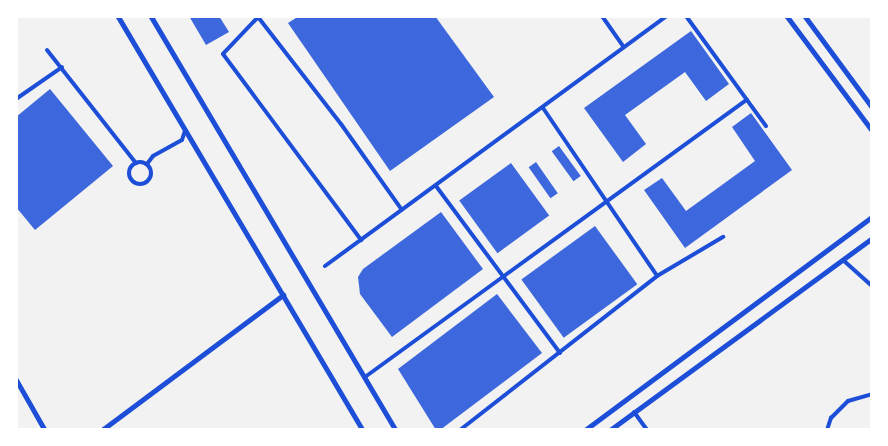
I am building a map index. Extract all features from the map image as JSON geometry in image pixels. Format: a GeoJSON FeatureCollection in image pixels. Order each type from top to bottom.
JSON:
{"type":"FeatureCollection","features":[{"type":"Feature","properties":{"kind":"street"},"geometry":{"type":"LineString","coordinates":[[118,16],[363,430]]}},
{"type":"Feature","properties":{"kind":"street"},"geometry":{"type":"LineString","coordinates":[[151,16],[396,430]]}},
{"type":"Feature","properties":{"kind":"street"},"geometry":{"type":"LineString","coordinates":[[361,240],[223,54],[258,16],[341,124],[402,210]]}},
{"type":"Feature","properties":{"kind":"street"},"geometry":{"type":"LineString","coordinates":[[602,16],[624,47]]}},
{"type":"Feature","properties":{"kind":"street"},"geometry":{"type":"LineString","coordinates":[[325,266],[667,16]]}},
{"type":"Feature","properties":{"kind":"street"},"geometry":{"type":"LineString","coordinates":[[686,16],[766,126]]}},
{"type":"Feature","properties":{"kind":"street"},"geometry":{"type":"LineString","coordinates":[[787,16],[872,130]]}},
{"type":"Feature","properties":{"kind":"street"},"geometry":{"type":"LineString","coordinates":[[805,16],[872,108]]}},
{"type":"Feature","properties":{"kind":"street"},"geometry":{"type":"LineString","coordinates":[[47,50],[62,66],[136,163],[147,164]]}},
{"type":"Feature","properties":{"kind":"street"},"geometry":{"type":"LineString","coordinates":[[16,99],[62,66]]}},
{"type":"Feature","properties":{"kind":"street"},"geometry":{"type":"LineString","coordinates":[[365,377],[504,277],[604,200],[747,99]]}},
{"type":"Feature","properties":{"kind":"street"},"geometry":{"type":"LineString","coordinates":[[543,108],[657,276]]}},
{"type":"Feature","properties":{"kind":"street"},"geometry":{"type":"LineString","coordinates":[[136,163],[130,175],[140,184],[150,177],[147,164],[153,156],[182,140],[185,131]]}},
{"type":"Feature","properties":{"kind":"street"},"geometry":{"type":"LineString","coordinates":[[436,186],[560,353]]}},
{"type":"Feature","properties":{"kind":"street"},"geometry":{"type":"LineString","coordinates":[[585,430],[872,216]]}},
{"type":"Feature","properties":{"kind":"street"},"geometry":{"type":"LineString","coordinates":[[460,430],[657,276],[723,237]]}},
{"type":"Feature","properties":{"kind":"street"},"geometry":{"type":"LineString","coordinates":[[610,430],[872,238]]}},
{"type":"Feature","properties":{"kind":"street"},"geometry":{"type":"LineString","coordinates":[[842,260],[872,286]]}},
{"type":"Feature","properties":{"kind":"street"},"geometry":{"type":"LineString","coordinates":[[102,430],[283,295]]}},
{"type":"Feature","properties":{"kind":"street"},"geometry":{"type":"LineString","coordinates":[[16,379],[45,430]]}},
{"type":"Feature","properties":{"kind":"street"},"geometry":{"type":"LineString","coordinates":[[827,430],[831,418],[848,401],[872,394]]}},
{"type":"Feature","properties":{"kind":"street"},"geometry":{"type":"LineString","coordinates":[[634,412],[647,430]]}},
{"type":"Feature","properties":{"kind":"building"},"geometry":{"type":"Polygon","coordinates":[[[189,16],[219,16],[229,32],[206,45],[189,16]]]}},
{"type":"Feature","properties":{"kind":"building"},"geometry":{"type":"Polygon","coordinates":[[[299,16],[435,16],[494,97],[390,171],[288,23],[299,16]]]}},
{"type":"Feature","properties":{"kind":"building"},"geometry":{"type":"Polygon","coordinates":[[[691,31],[729,84],[706,101],[685,72],[625,115],[646,144],[623,162],[584,108],[691,31]]]}},
{"type":"Feature","properties":{"kind":"building"},"geometry":{"type":"Polygon","coordinates":[[[50,89],[113,166],[35,230],[16,207],[16,117],[50,89]]]}},
{"type":"Feature","properties":{"kind":"building"},"geometry":{"type":"Polygon","coordinates":[[[751,113],[792,170],[685,248],[644,190],[662,178],[686,211],[755,161],[732,127],[751,113]]]}},
{"type":"Feature","properties":{"kind":"building"},"geometry":{"type":"Polygon","coordinates":[[[559,146],[581,176],[573,181],[552,151],[559,146]]]}},
{"type":"Feature","properties":{"kind":"building"},"geometry":{"type":"Polygon","coordinates":[[[536,162],[558,193],[550,198],[529,167],[536,162]]]}},
{"type":"Feature","properties":{"kind":"building"},"geometry":{"type":"Polygon","coordinates":[[[511,163],[549,216],[497,253],[459,201],[511,163]]]}},
{"type":"Feature","properties":{"kind":"building"},"geometry":{"type":"Polygon","coordinates":[[[441,212],[483,269],[392,337],[360,294],[358,277],[363,269],[441,212]]]}},
{"type":"Feature","properties":{"kind":"building"},"geometry":{"type":"Polygon","coordinates":[[[595,226],[637,284],[564,338],[521,279],[595,226]]]}},
{"type":"Feature","properties":{"kind":"building"},"geometry":{"type":"Polygon","coordinates":[[[497,294],[542,353],[440,430],[436,430],[398,369],[497,294]]]}}]}
